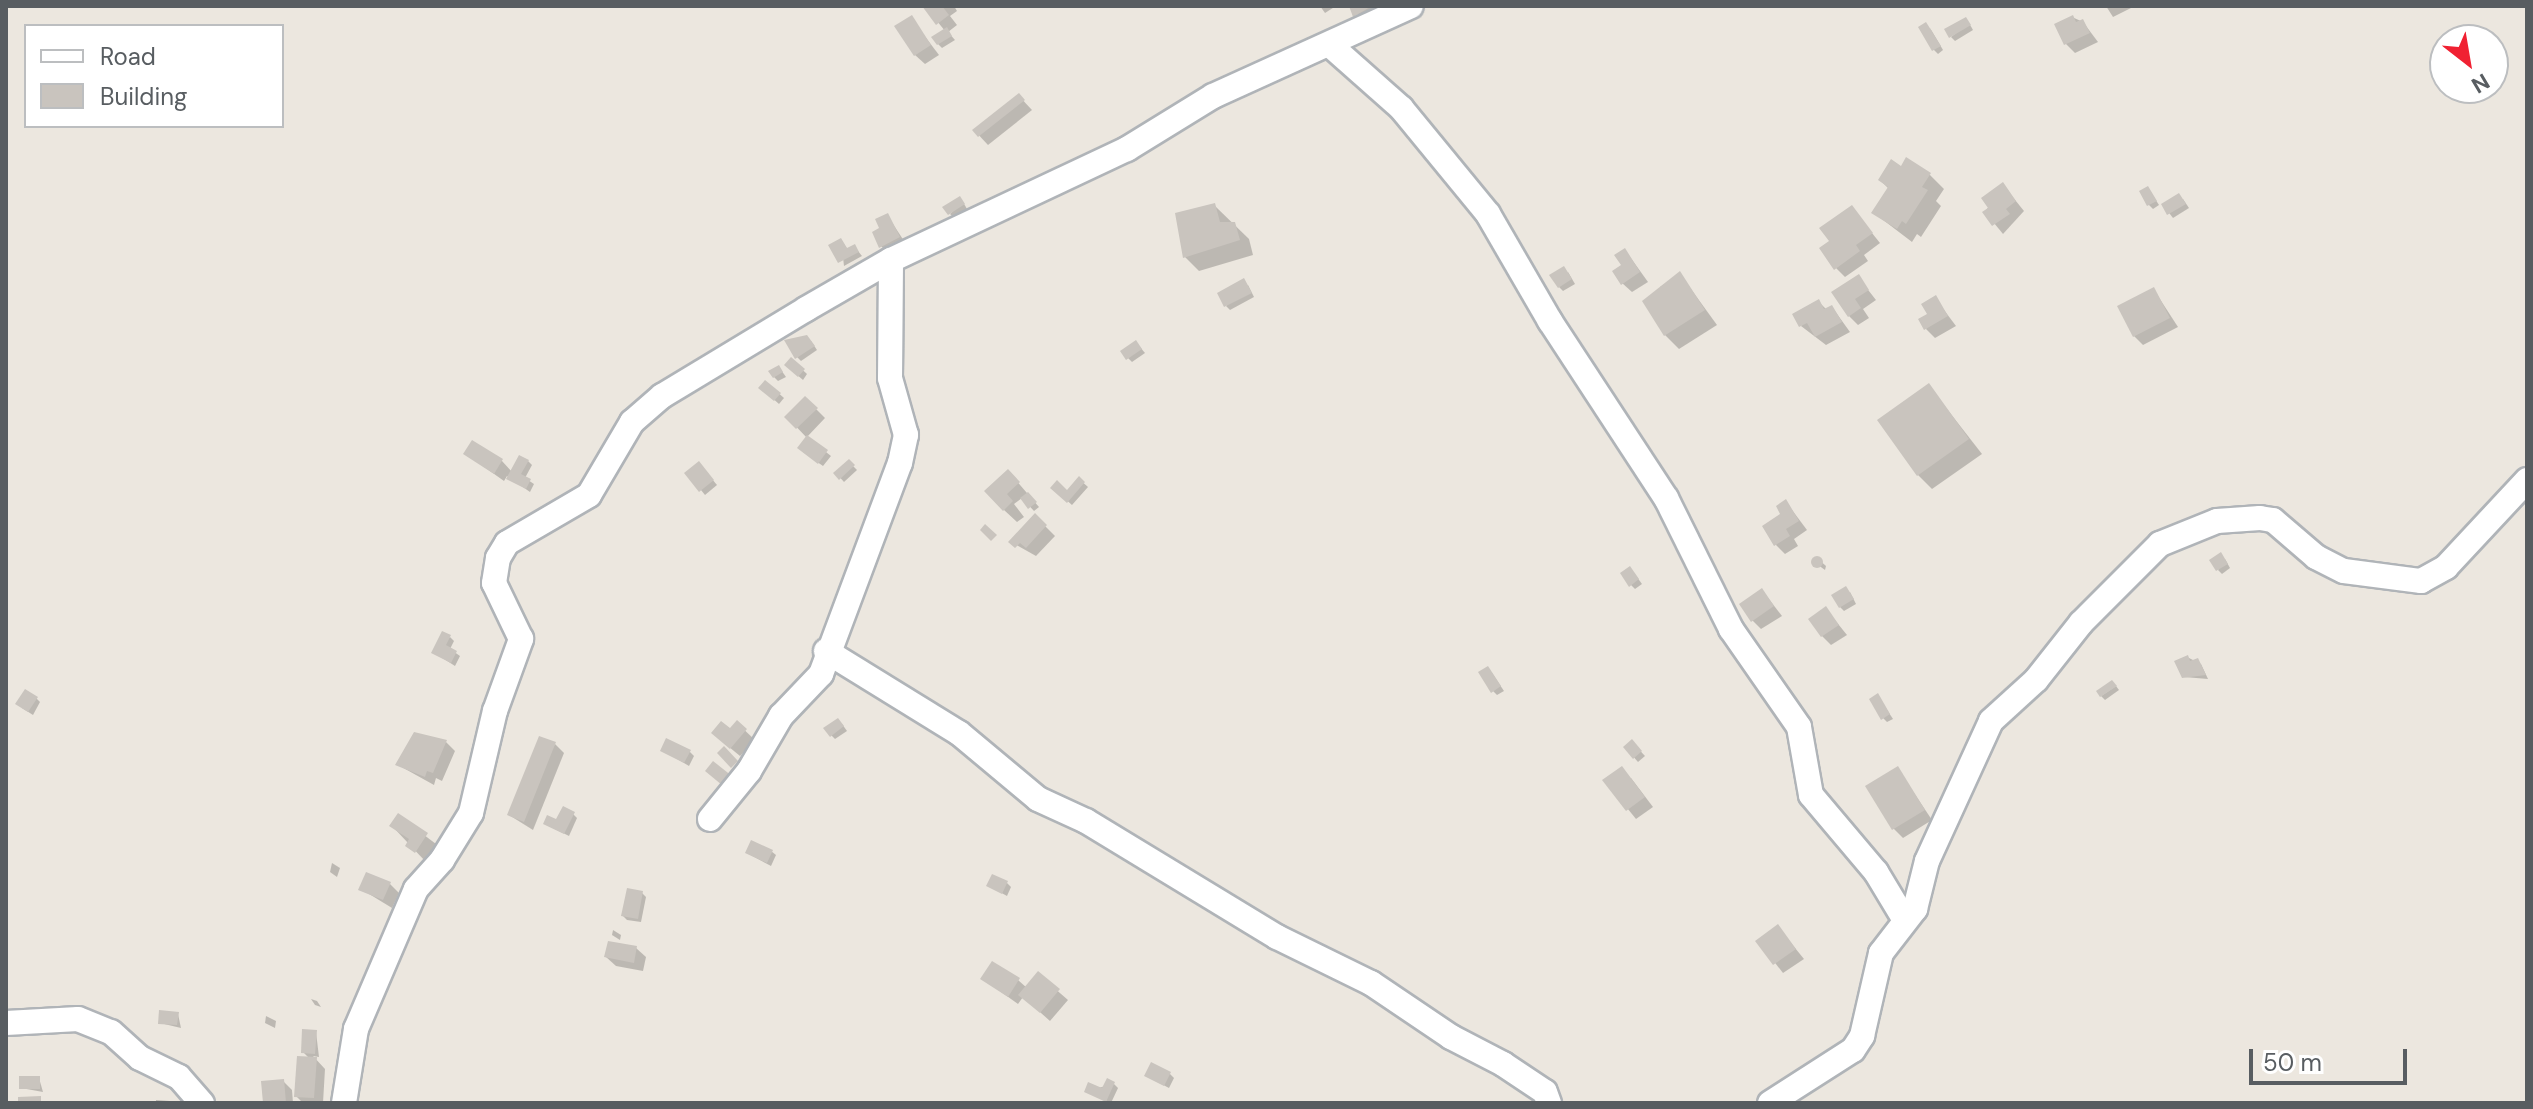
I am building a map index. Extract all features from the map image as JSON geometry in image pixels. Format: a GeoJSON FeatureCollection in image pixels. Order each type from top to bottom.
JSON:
{"type":"FeatureCollection","features":[{"type":"Feature","properties":{"kind":"street"},"geometry":{"type":"LineString","coordinates":[[344,1103],[356,1029],[416,889],[467,823],[495,711],[517,654],[519,629],[494,583],[498,558],[507,543],[589,495],[632,422],[662,396],[891,260],[1127,149],[1213,96],[1331,46],[1411,6]]}},
{"type":"Feature","properties":{"kind":"street"},"geometry":{"type":"LineString","coordinates":[[1331,46],[1401,108],[1488,214],[1550,321],[1666,498],[1731,629],[1799,727],[1811,795],[1876,872],[1905,920]]}},
{"type":"Feature","properties":{"kind":"street"},"geometry":{"type":"LineString","coordinates":[[710,819],[749,771],[781,716],[821,674],[826,651],[905,444],[890,378],[891,260]]}},
{"type":"Feature","properties":{"kind":"street"},"geometry":{"type":"LineString","coordinates":[[1770,1103],[1853,1050],[1862,1036],[1881,953],[1915,909],[1927,861],[1991,721],[2036,680],[2081,623],[2160,544],[2217,521],[2260,518],[2273,520],[2316,557],[2344,571],[2421,581],[2446,567],[2527,480]]}},
{"type":"Feature","properties":{"kind":"street"},"geometry":{"type":"LineString","coordinates":[[826,651],[959,733],[1038,799],[1086,821],[1277,937],[1371,983],[1551,1101]]}},
{"type":"Feature","properties":{"kind":"street"},"geometry":{"type":"LineString","coordinates":[[6,1023],[78,1019],[111,1032],[140,1058],[179,1077],[202,1103]]}},
{"type":"Feature","properties":{"kind":"building"},"geometry":{"type":"Polygon","coordinates":[[[922,6],[942,6],[949,15],[936,25],[922,6]]]}},
{"type":"Feature","properties":{"kind":"building"},"geometry":{"type":"Polygon","coordinates":[[[1349,6],[1372,6],[1353,17],[1349,6]]]}},
{"type":"Feature","properties":{"kind":"building"},"geometry":{"type":"Polygon","coordinates":[[[912,15],[931,45],[914,56],[894,26],[912,15]]]}},
{"type":"Feature","properties":{"kind":"building"},"geometry":{"type":"Polygon","coordinates":[[[2073,15],[2076,22],[2083,19],[2090,33],[2064,45],[2054,24],[2073,15]]]}},
{"type":"Feature","properties":{"kind":"building"},"geometry":{"type":"Polygon","coordinates":[[[1966,17],[1971,25],[1949,38],[1944,29],[1966,17]]]}},
{"type":"Feature","properties":{"kind":"building"},"geometry":{"type":"Polygon","coordinates":[[[1926,22],[1941,46],[1932,51],[1918,27],[1926,22]]]}},
{"type":"Feature","properties":{"kind":"building"},"geometry":{"type":"Polygon","coordinates":[[[947,27],[952,36],[937,45],[931,37],[947,27]]]}},
{"type":"Feature","properties":{"kind":"building"},"geometry":{"type":"Polygon","coordinates":[[[1019,93],[1025,100],[978,137],[972,130],[1019,93]]]}},
{"type":"Feature","properties":{"kind":"building"},"geometry":{"type":"Polygon","coordinates":[[[1906,157],[1931,173],[1922,187],[1928,190],[1906,224],[1902,221],[1897,229],[1871,213],[1888,187],[1878,180],[1891,159],[1901,166],[1906,157]]]}},
{"type":"Feature","properties":{"kind":"building"},"geometry":{"type":"Polygon","coordinates":[[[2003,182],[2016,201],[2006,209],[2010,214],[1992,226],[1982,212],[1988,208],[1981,198],[2003,182]]]}},
{"type":"Feature","properties":{"kind":"building"},"geometry":{"type":"Polygon","coordinates":[[[2148,186],[2157,201],[2147,206],[2139,191],[2148,186]]]}},
{"type":"Feature","properties":{"kind":"building"},"geometry":{"type":"Polygon","coordinates":[[[2179,193],[2186,204],[2167,215],[2161,204],[2179,193]]]}},
{"type":"Feature","properties":{"kind":"building"},"geometry":{"type":"Polygon","coordinates":[[[960,196],[965,204],[948,215],[942,207],[960,196]]]}},
{"type":"Feature","properties":{"kind":"building"},"geometry":{"type":"Polygon","coordinates":[[[1215,203],[1220,222],[1235,222],[1240,240],[1183,258],[1175,213],[1215,203]]]}},
{"type":"Feature","properties":{"kind":"building"},"geometry":{"type":"Polygon","coordinates":[[[1852,205],[1873,233],[1856,245],[1860,251],[1834,270],[1819,248],[1829,241],[1819,228],[1852,205]]]}},
{"type":"Feature","properties":{"kind":"building"},"geometry":{"type":"Polygon","coordinates":[[[888,213],[900,237],[879,248],[872,232],[879,228],[875,219],[888,213]]]}},
{"type":"Feature","properties":{"kind":"building"},"geometry":{"type":"Polygon","coordinates":[[[841,238],[847,248],[855,244],[859,252],[838,263],[828,245],[841,238]]]}},
{"type":"Feature","properties":{"kind":"building"},"geometry":{"type":"Polygon","coordinates":[[[1625,248],[1640,272],[1621,285],[1612,271],[1621,265],[1614,255],[1625,248]]]}},
{"type":"Feature","properties":{"kind":"building"},"geometry":{"type":"Polygon","coordinates":[[[1564,266],[1572,279],[1558,288],[1549,275],[1564,266]]]}},
{"type":"Feature","properties":{"kind":"building"},"geometry":{"type":"Polygon","coordinates":[[[1680,271],[1705,310],[1664,336],[1642,301],[1680,271]]]}},
{"type":"Feature","properties":{"kind":"building"},"geometry":{"type":"Polygon","coordinates":[[[1859,274],[1869,290],[1855,299],[1861,308],[1848,317],[1831,292],[1859,274]]]}},
{"type":"Feature","properties":{"kind":"building"},"geometry":{"type":"Polygon","coordinates":[[[1244,278],[1252,293],[1224,307],[1217,293],[1244,278]]]}},
{"type":"Feature","properties":{"kind":"building"},"geometry":{"type":"Polygon","coordinates":[[[2154,287],[2170,318],[2133,337],[2117,306],[2154,287]]]}},
{"type":"Feature","properties":{"kind":"building"},"geometry":{"type":"Polygon","coordinates":[[[1936,295],[1948,316],[1924,330],[1918,319],[1927,314],[1921,304],[1936,295]]]}},
{"type":"Feature","properties":{"kind":"building"},"geometry":{"type":"Polygon","coordinates":[[[1819,299],[1824,309],[1832,305],[1842,322],[1815,337],[1807,323],[1799,327],[1792,314],[1819,299]]]}},
{"type":"Feature","properties":{"kind":"building"},"geometry":{"type":"Polygon","coordinates":[[[807,335],[815,346],[795,359],[784,340],[807,335]]]}},
{"type":"Feature","properties":{"kind":"building"},"geometry":{"type":"Polygon","coordinates":[[[1136,340],[1142,349],[1126,360],[1120,351],[1136,340]]]}},
{"type":"Feature","properties":{"kind":"building"},"geometry":{"type":"Polygon","coordinates":[[[791,357],[805,369],[798,377],[784,365],[791,357]]]}},
{"type":"Feature","properties":{"kind":"building"},"geometry":{"type":"Polygon","coordinates":[[[779,365],[783,372],[773,378],[768,371],[779,365]]]}},
{"type":"Feature","properties":{"kind":"building"},"geometry":{"type":"Polygon","coordinates":[[[765,380],[781,393],[774,401],[758,388],[765,380]]]}},
{"type":"Feature","properties":{"kind":"building"},"geometry":{"type":"Polygon","coordinates":[[[1929,383],[1969,439],[1917,476],[1877,420],[1929,383]]]}},
{"type":"Feature","properties":{"kind":"building"},"geometry":{"type":"Polygon","coordinates":[[[805,396],[818,408],[796,429],[784,417],[805,396]]]}},
{"type":"Feature","properties":{"kind":"building"},"geometry":{"type":"Polygon","coordinates":[[[807,435],[828,450],[818,464],[797,448],[807,435]]]}},
{"type":"Feature","properties":{"kind":"building"},"geometry":{"type":"Polygon","coordinates":[[[472,440],[503,459],[494,474],[463,454],[472,440]]]}},
{"type":"Feature","properties":{"kind":"building"},"geometry":{"type":"Polygon","coordinates":[[[519,455],[529,460],[521,474],[531,479],[526,489],[506,479],[519,455]]]}},
{"type":"Feature","properties":{"kind":"building"},"geometry":{"type":"Polygon","coordinates":[[[849,459],[855,465],[839,480],[833,473],[849,459]]]}},
{"type":"Feature","properties":{"kind":"building"},"geometry":{"type":"Polygon","coordinates":[[[699,461],[714,480],[699,492],[684,473],[699,461]]]}},
{"type":"Feature","properties":{"kind":"building"},"geometry":{"type":"Polygon","coordinates":[[[1008,469],[1020,482],[1007,494],[1013,501],[1003,511],[984,491],[1008,469]]]}},
{"type":"Feature","properties":{"kind":"building"},"geometry":{"type":"Polygon","coordinates":[[[1079,476],[1085,482],[1067,503],[1050,488],[1057,480],[1067,490],[1079,476]]]}},
{"type":"Feature","properties":{"kind":"building"},"geometry":{"type":"Polygon","coordinates":[[[1028,492],[1037,502],[1028,509],[1020,498],[1028,492]]]}},
{"type":"Feature","properties":{"kind":"building"},"geometry":{"type":"Polygon","coordinates":[[[1786,499],[1799,521],[1786,529],[1790,536],[1774,546],[1762,526],[1780,514],[1776,506],[1786,499]]]}},
{"type":"Feature","properties":{"kind":"building"},"geometry":{"type":"Polygon","coordinates":[[[1035,513],[1047,525],[1026,548],[1020,543],[1015,548],[1008,542],[1035,513]]]}},
{"type":"Feature","properties":{"kind":"building"},"geometry":{"type":"Polygon","coordinates":[[[985,524],[997,535],[991,541],[980,530],[985,524]]]}},
{"type":"Feature","properties":{"kind":"building"},"geometry":{"type":"Polygon","coordinates":[[[2221,552],[2228,564],[2216,571],[2209,560],[2221,552]]]}},
{"type":"Feature","properties":{"kind":"building"},"geometry":{"type":"Polygon","coordinates":[[[1817,556],[1823,562],[1817,568],[1811,562],[1817,556]]]}},
{"type":"Feature","properties":{"kind":"building"},"geometry":{"type":"Polygon","coordinates":[[[1630,566],[1639,579],[1629,587],[1620,573],[1630,566]]]}},
{"type":"Feature","properties":{"kind":"building"},"geometry":{"type":"Polygon","coordinates":[[[1846,586],[1854,599],[1839,608],[1831,595],[1846,586]]]}},
{"type":"Feature","properties":{"kind":"building"},"geometry":{"type":"Polygon","coordinates":[[[1762,588],[1774,606],[1751,622],[1739,604],[1762,588]]]}},
{"type":"Feature","properties":{"kind":"building"},"geometry":{"type":"Polygon","coordinates":[[[1826,606],[1839,625],[1821,637],[1808,619],[1826,606]]]}},
{"type":"Feature","properties":{"kind":"building"},"geometry":{"type":"Polygon","coordinates":[[[442,631],[451,635],[446,645],[457,651],[451,663],[431,653],[442,631]]]}},
{"type":"Feature","properties":{"kind":"building"},"geometry":{"type":"Polygon","coordinates":[[[2188,655],[2190,661],[2198,658],[2206,675],[2182,678],[2174,661],[2188,655]]]}},
{"type":"Feature","properties":{"kind":"building"},"geometry":{"type":"Polygon","coordinates":[[[1488,666],[1501,686],[1491,693],[1478,672],[1488,666]]]}},
{"type":"Feature","properties":{"kind":"building"},"geometry":{"type":"Polygon","coordinates":[[[2112,680],[2117,686],[2100,697],[2096,691],[2112,680]]]}},
{"type":"Feature","properties":{"kind":"building"},"geometry":{"type":"Polygon","coordinates":[[[25,689],[38,697],[28,712],[15,704],[25,689]]]}},
{"type":"Feature","properties":{"kind":"building"},"geometry":{"type":"Polygon","coordinates":[[[1878,693],[1890,714],[1881,720],[1869,699],[1878,693]]]}},
{"type":"Feature","properties":{"kind":"building"},"geometry":{"type":"Polygon","coordinates":[[[838,718],[844,726],[830,737],[823,728],[838,718]]]}},
{"type":"Feature","properties":{"kind":"building"},"geometry":{"type":"Polygon","coordinates":[[[737,720],[747,729],[730,749],[711,733],[721,721],[730,728],[737,720]]]}},
{"type":"Feature","properties":{"kind":"building"},"geometry":{"type":"Polygon","coordinates":[[[414,732],[447,740],[433,773],[427,771],[425,777],[395,765],[414,732]]]}},
{"type":"Feature","properties":{"kind":"building"},"geometry":{"type":"Polygon","coordinates":[[[539,736],[556,742],[524,822],[507,815],[539,736]]]}},
{"type":"Feature","properties":{"kind":"building"},"geometry":{"type":"Polygon","coordinates":[[[666,738],[691,750],[684,763],[660,751],[666,738]]]}},
{"type":"Feature","properties":{"kind":"building"},"geometry":{"type":"Polygon","coordinates":[[[1632,739],[1642,751],[1633,759],[1623,747],[1632,739]]]}},
{"type":"Feature","properties":{"kind":"building"},"geometry":{"type":"Polygon","coordinates":[[[724,746],[738,761],[731,768],[717,753],[724,746]]]}},
{"type":"Feature","properties":{"kind":"building"},"geometry":{"type":"Polygon","coordinates":[[[713,761],[737,780],[728,790],[705,771],[713,761]]]}},
{"type":"Feature","properties":{"kind":"building"},"geometry":{"type":"Polygon","coordinates":[[[1622,766],[1645,797],[1626,811],[1602,780],[1622,766]]]}},
{"type":"Feature","properties":{"kind":"building"},"geometry":{"type":"Polygon","coordinates":[[[1898,766],[1925,810],[1892,830],[1865,786],[1898,766]]]}},
{"type":"Feature","properties":{"kind":"building"},"geometry":{"type":"Polygon","coordinates":[[[563,806],[575,812],[564,834],[543,824],[547,815],[556,819],[563,806]]]}},
{"type":"Feature","properties":{"kind":"building"},"geometry":{"type":"Polygon","coordinates":[[[398,813],[428,833],[415,853],[405,846],[409,839],[389,826],[398,813]]]}},
{"type":"Feature","properties":{"kind":"building"},"geometry":{"type":"Polygon","coordinates":[[[751,840],[773,850],[767,863],[745,853],[751,840]]]}},
{"type":"Feature","properties":{"kind":"building"},"geometry":{"type":"Polygon","coordinates":[[[366,872],[391,882],[383,900],[358,890],[366,872]]]}},
{"type":"Feature","properties":{"kind":"building"},"geometry":{"type":"Polygon","coordinates":[[[992,874],[1008,881],[1002,894],[986,886],[992,874]]]}},
{"type":"Feature","properties":{"kind":"building"},"geometry":{"type":"Polygon","coordinates":[[[627,888],[643,891],[638,919],[621,916],[627,888]]]}},
{"type":"Feature","properties":{"kind":"building"},"geometry":{"type":"Polygon","coordinates":[[[1778,924],[1796,949],[1773,965],[1755,941],[1778,924]]]}},
{"type":"Feature","properties":{"kind":"building"},"geometry":{"type":"Polygon","coordinates":[[[608,941],[637,946],[634,963],[604,957],[608,941]]]}},
{"type":"Feature","properties":{"kind":"building"},"geometry":{"type":"Polygon","coordinates":[[[992,961],[1020,978],[1008,997],[980,979],[992,961]]]}},
{"type":"Feature","properties":{"kind":"building"},"geometry":{"type":"Polygon","coordinates":[[[1038,971],[1060,989],[1040,1013],[1018,995],[1038,971]]]}},
{"type":"Feature","properties":{"kind":"building"},"geometry":{"type":"Polygon","coordinates":[[[159,1010],[179,1012],[177,1025],[158,1024],[159,1010]]]}},
{"type":"Feature","properties":{"kind":"building"},"geometry":{"type":"Polygon","coordinates":[[[302,1029],[317,1030],[315,1054],[301,1053],[302,1029]]]}},
{"type":"Feature","properties":{"kind":"building"},"geometry":{"type":"Polygon","coordinates":[[[297,1056],[317,1057],[314,1098],[294,1097],[297,1056]]]}},
{"type":"Feature","properties":{"kind":"building"},"geometry":{"type":"Polygon","coordinates":[[[1151,1062],[1171,1072],[1164,1086],[1144,1076],[1151,1062]]]}},
{"type":"Feature","properties":{"kind":"building"},"geometry":{"type":"Polygon","coordinates":[[[19,1076],[40,1076],[40,1089],[19,1089],[19,1076]]]}},
{"type":"Feature","properties":{"kind":"building"},"geometry":{"type":"Polygon","coordinates":[[[1107,1078],[1115,1082],[1106,1102],[1084,1092],[1088,1082],[1102,1088],[1107,1078]]]}},
{"type":"Feature","properties":{"kind":"building"},"geometry":{"type":"Polygon","coordinates":[[[284,1079],[286,1103],[263,1103],[261,1081],[284,1079]]]}},
{"type":"Feature","properties":{"kind":"building"},"geometry":{"type":"Polygon","coordinates":[[[41,1096],[41,1103],[18,1103],[18,1097],[41,1096]]]}}]}
